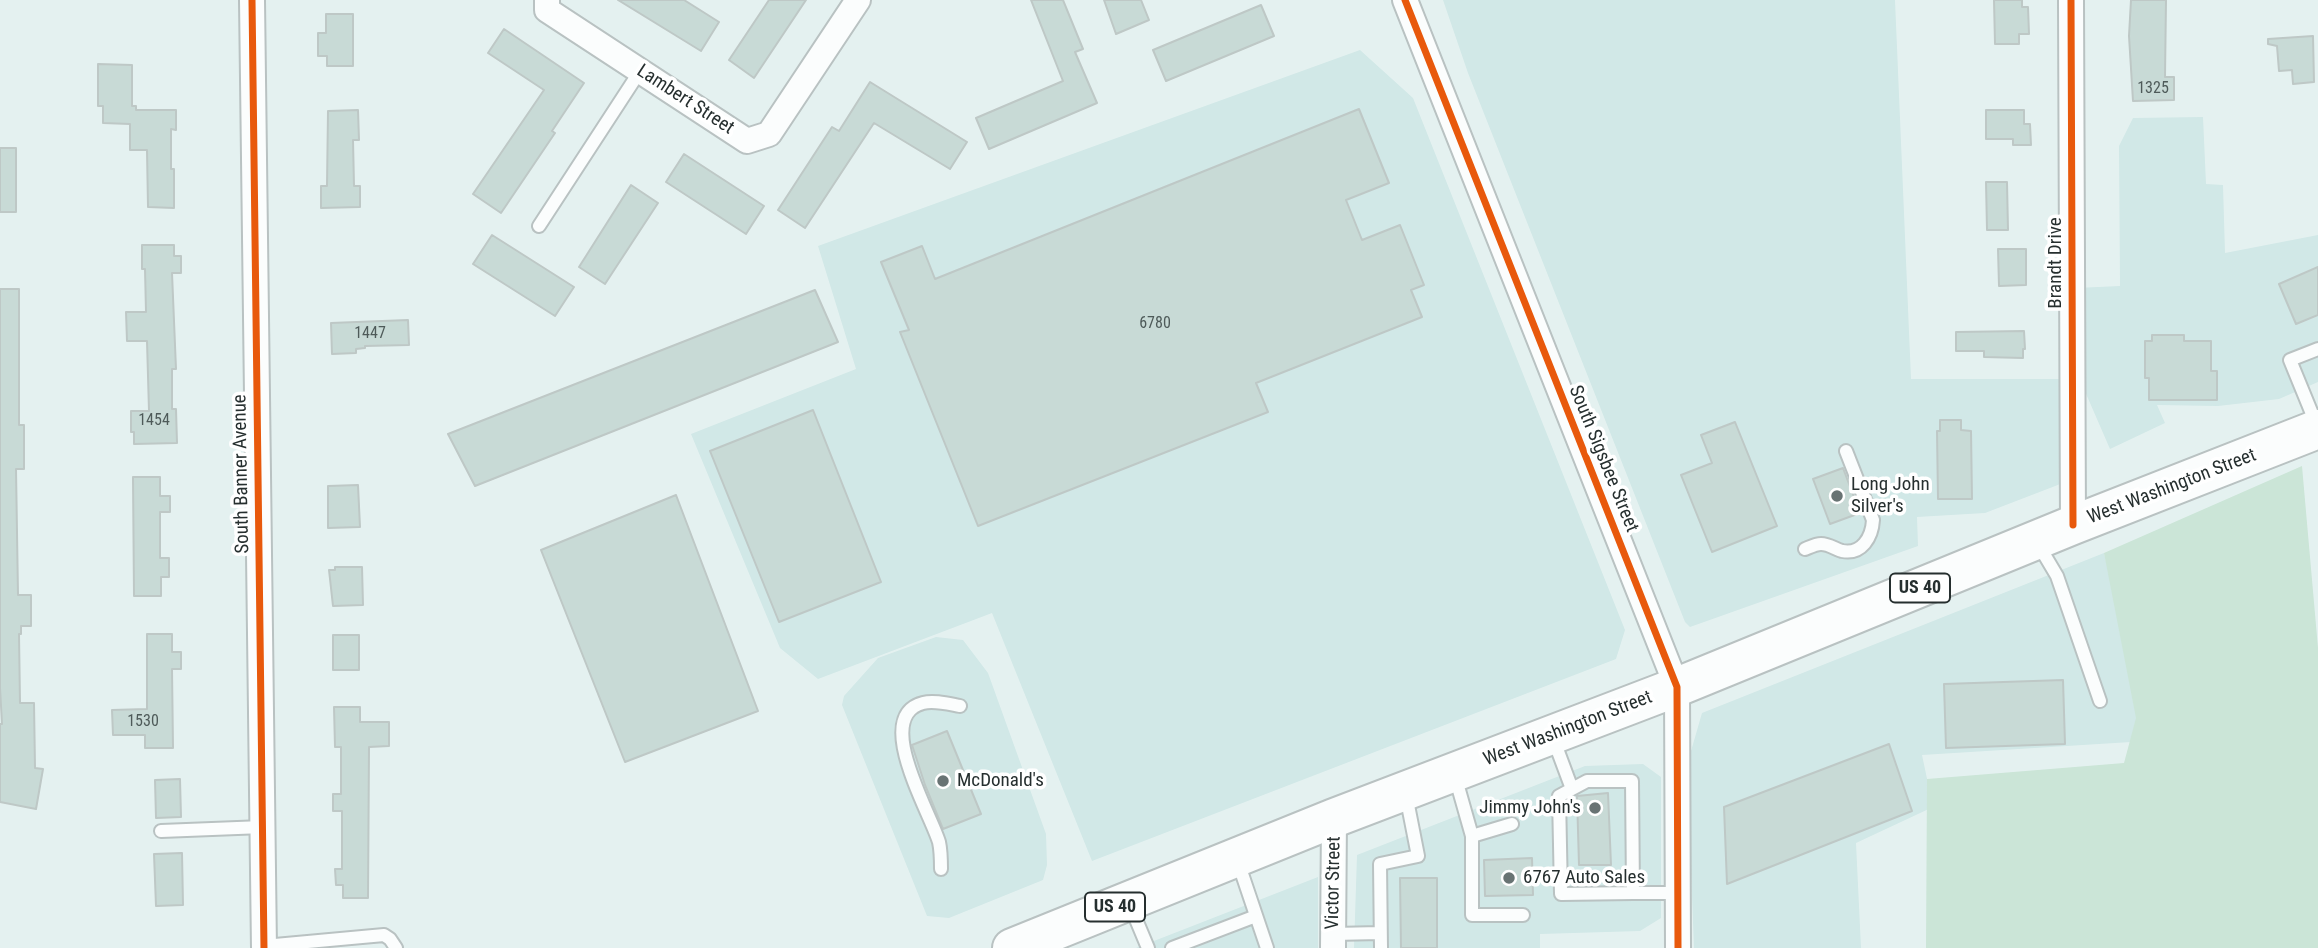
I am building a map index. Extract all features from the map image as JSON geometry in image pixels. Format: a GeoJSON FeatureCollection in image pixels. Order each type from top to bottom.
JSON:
{"type":"FeatureCollection","features":[{"type":"Feature","properties":{"kind":"main road","name":"West Washington Street"},"geometry":{"type":"LineString","coordinates":[[1012,948],[1334,818],[1677,687],[2036,540],[2318,429]]}},
{"type":"Feature","properties":{"kind":"street","name":"South Banner Avenue"},"geometry":{"type":"LineString","coordinates":[[252,0],[264,947]]}},
{"type":"Feature","properties":{"kind":"street","name":"Lambert Street"},"geometry":{"type":"LineString","coordinates":[[547,0],[547,10],[747,141],[769,134],[858,0]]}},
{"type":"Feature","properties":{"kind":"street","name":"South Sigsbee Street"},"geometry":{"type":"LineString","coordinates":[[1405,0],[1677,687],[1678,948]]}},
{"type":"Feature","properties":{"kind":"street","name":"Brandt Drive"},"geometry":{"type":"LineString","coordinates":[[2071,0],[2073,526]]}},
{"type":"Feature","properties":{"kind":"street","name":"Victor Street"},"geometry":{"type":"LineString","coordinates":[[1333,941],[1334,818]]}},
{"type":"Feature","properties":{"kind":"lane"},"geometry":{"type":"LineString","coordinates":[[539,226],[640,71]]}},
{"type":"Feature","properties":{"kind":"lane"},"geometry":{"type":"LineString","coordinates":[[2318,349],[2290,360],[2318,429]]}},
{"type":"Feature","properties":{"kind":"lane"},"geometry":{"type":"LineString","coordinates":[[1805,549],[1820,544],[1843,551],[1855,550],[1864,544],[1872,533],[1874,520],[1846,451]]}},
{"type":"Feature","properties":{"kind":"lane"},"geometry":{"type":"LineString","coordinates":[[2036,540],[2057,576],[2100,701]]}},
{"type":"Feature","properties":{"kind":"lane"},"geometry":{"type":"LineString","coordinates":[[941,869],[939,841],[907,762],[901,727],[905,716],[922,703],[960,706]]}},
{"type":"Feature","properties":{"kind":"lane"},"geometry":{"type":"LineString","coordinates":[[1552,735],[1572,789]]}},
{"type":"Feature","properties":{"kind":"lane"},"geometry":{"type":"LineString","coordinates":[[1454,773],[1472,836],[1472,915],[1523,915]]}},
{"type":"Feature","properties":{"kind":"lane"},"geometry":{"type":"LineString","coordinates":[[1633,893],[1632,781],[1587,781],[1559,796],[1561,894],[1678,893]]}},
{"type":"Feature","properties":{"kind":"lane"},"geometry":{"type":"LineString","coordinates":[[1381,948],[1380,864],[1418,856],[1405,792]]}},
{"type":"Feature","properties":{"kind":"lane"},"geometry":{"type":"LineString","coordinates":[[1472,836],[1512,824]]}},
{"type":"Feature","properties":{"kind":"lane"},"geometry":{"type":"LineString","coordinates":[[161,831],[263,827]]}},
{"type":"Feature","properties":{"kind":"lane"},"geometry":{"type":"LineString","coordinates":[[1237,858],[1267,948]]}},
{"type":"Feature","properties":{"kind":"lane"},"geometry":{"type":"LineString","coordinates":[[1129,901],[1148,948]]}},
{"type":"Feature","properties":{"kind":"lane"},"geometry":{"type":"LineString","coordinates":[[1172,948],[1256,916]]}},
{"type":"Feature","properties":{"kind":"lane"},"geometry":{"type":"LineString","coordinates":[[1333,941],[1380,933]]}},
{"type":"Feature","properties":{"kind":"lane"},"geometry":{"type":"LineString","coordinates":[[264,947],[384,935],[396,948]]}},
{"type":"Feature","properties":{"kind":"shaded area"},"geometry":{"type":"Polygon","coordinates":[[[1443,0],[1895,0],[1911,379],[2066,379],[2063,483],[1985,513],[1917,517],[1918,546],[1690,627],[1685,622],[1468,73],[1443,0]]]}},
{"type":"Feature","properties":{"kind":"shaded area"},"geometry":{"type":"Polygon","coordinates":[[[1360,50],[1413,98],[1625,630],[1616,659],[1092,861],[992,613],[818,679],[780,648],[691,434],[856,369],[818,246],[1360,50]]]}},
{"type":"Feature","properties":{"kind":"shaded area"},"geometry":{"type":"Polygon","coordinates":[[[2203,117],[2206,184],[2223,185],[2225,253],[2318,235],[2318,382],[2279,399],[2218,406],[2157,405],[2165,423],[2110,449],[2077,373],[2076,288],[2120,286],[2119,146],[2133,118],[2203,117]]]}},
{"type":"Feature","properties":{"kind":"shaded area"},"geometry":{"type":"Polygon","coordinates":[[[2104,553],[2145,720],[2131,742],[1922,755],[1933,807],[1856,843],[1861,948],[1694,948],[1687,765],[1702,713],[2104,553]]]}},
{"type":"Feature","properties":{"kind":"shaded area"},"geometry":{"type":"Polygon","coordinates":[[[936,637],[963,640],[988,673],[1046,834],[1047,865],[1043,880],[949,918],[927,916],[842,705],[844,696],[878,658],[936,637]]]}},
{"type":"Feature","properties":{"kind":"shaded area"},"geometry":{"type":"Polygon","coordinates":[[[1643,764],[1661,777],[1661,918],[1640,931],[1540,934],[1540,948],[1354,948],[1357,855],[1585,766],[1643,764]]]}},
{"type":"Feature","properties":{"kind":"shaded area"},"geometry":{"type":"Polygon","coordinates":[[[1318,877],[1318,948],[1136,948],[1318,877]]]}},
{"type":"Feature","properties":{"kind":"green space"},"geometry":{"type":"Polygon","coordinates":[[[2302,466],[2318,648],[2318,948],[1926,948],[1927,779],[2124,763],[2136,718],[2104,553],[2302,466]]]}},
{"type":"Feature","properties":{"kind":"building"},"geometry":{"type":"Polygon","coordinates":[[[618,0],[684,0],[719,22],[701,51],[618,0]]]}},
{"type":"Feature","properties":{"kind":"building"},"geometry":{"type":"Polygon","coordinates":[[[769,0],[806,0],[754,78],[729,60],[769,0]]]}},
{"type":"Feature","properties":{"kind":"building"},"geometry":{"type":"Polygon","coordinates":[[[1031,0],[1063,0],[1083,49],[1075,52],[1097,103],[989,149],[976,118],[1063,81],[1031,0]]]}},
{"type":"Feature","properties":{"kind":"building"},"geometry":{"type":"Polygon","coordinates":[[[1104,0],[1141,0],[1149,20],[1116,34],[1104,0]]]}},
{"type":"Feature","properties":{"kind":"building"},"geometry":{"type":"Polygon","coordinates":[[[1994,0],[2022,0],[2022,7],[2028,7],[2029,34],[2019,34],[2019,44],[1995,44],[1994,0]]]}},
{"type":"Feature","properties":{"kind":"building"},"geometry":{"type":"Polygon","coordinates":[[[2131,0],[2166,0],[2165,77],[2174,77],[2174,100],[2133,101],[2129,36],[2131,0]]]}},
{"type":"Feature","properties":{"kind":"building"},"geometry":{"type":"Polygon","coordinates":[[[1261,5],[1274,36],[1166,81],[1153,50],[1261,5]]]}},
{"type":"Feature","properties":{"kind":"building"},"geometry":{"type":"Polygon","coordinates":[[[326,14],[353,14],[353,66],[327,66],[327,56],[318,56],[318,33],[326,33],[326,14]]]}},
{"type":"Feature","properties":{"kind":"building"},"geometry":{"type":"Polygon","coordinates":[[[504,29],[584,83],[552,131],[555,133],[501,213],[473,194],[544,90],[488,53],[504,29]]]}},
{"type":"Feature","properties":{"kind":"building"},"geometry":{"type":"Polygon","coordinates":[[[2313,36],[2314,82],[2293,84],[2292,70],[2279,71],[2277,46],[2268,44],[2268,39],[2313,36]]]}},
{"type":"Feature","properties":{"kind":"building"},"geometry":{"type":"Polygon","coordinates":[[[98,64],[132,65],[132,106],[136,106],[136,110],[176,110],[176,130],[171,129],[174,208],[148,207],[147,150],[130,150],[130,124],[103,123],[103,106],[98,106],[98,64]]]}},
{"type":"Feature","properties":{"kind":"building"},"geometry":{"type":"Polygon","coordinates":[[[870,82],[967,142],[950,169],[874,123],[805,228],[778,210],[832,127],[839,131],[870,82]]]}},
{"type":"Feature","properties":{"kind":"building"},"geometry":{"type":"Polygon","coordinates":[[[1359,109],[1389,183],[1346,200],[1362,240],[1400,225],[1424,285],[1411,290],[1422,317],[1256,383],[1268,412],[978,526],[900,332],[909,330],[881,262],[922,246],[935,279],[1359,109]]]}},
{"type":"Feature","properties":{"kind":"building"},"geometry":{"type":"Polygon","coordinates":[[[358,110],[359,140],[353,140],[354,186],[360,186],[360,207],[321,208],[321,186],[327,186],[328,111],[358,110]]]}},
{"type":"Feature","properties":{"kind":"building"},"geometry":{"type":"Polygon","coordinates":[[[1986,110],[2024,110],[2024,124],[2030,124],[2031,145],[2013,145],[2013,139],[1986,139],[1986,110]]]}},
{"type":"Feature","properties":{"kind":"building"},"geometry":{"type":"Polygon","coordinates":[[[0,148],[16,148],[16,212],[0,212],[0,148]]]}},
{"type":"Feature","properties":{"kind":"building"},"geometry":{"type":"Polygon","coordinates":[[[684,154],[764,206],[746,234],[666,182],[684,154]]]}},
{"type":"Feature","properties":{"kind":"building"},"geometry":{"type":"Polygon","coordinates":[[[1986,182],[2007,182],[2008,230],[1987,230],[1986,182]]]}},
{"type":"Feature","properties":{"kind":"building"},"geometry":{"type":"Polygon","coordinates":[[[631,185],[658,203],[605,284],[579,267],[631,185]]]}},
{"type":"Feature","properties":{"kind":"building"},"geometry":{"type":"Polygon","coordinates":[[[492,235],[574,287],[555,316],[473,264],[492,235]]]}},
{"type":"Feature","properties":{"kind":"building"},"geometry":{"type":"Polygon","coordinates":[[[142,245],[174,245],[174,256],[181,256],[181,273],[172,273],[176,369],[172,369],[172,409],[176,409],[177,443],[134,444],[134,432],[131,432],[131,411],[149,411],[147,341],[127,341],[126,312],[146,312],[142,245]]]}},
{"type":"Feature","properties":{"kind":"building"},"geometry":{"type":"Polygon","coordinates":[[[1998,249],[2026,249],[2026,285],[1999,286],[1998,249]]]}},
{"type":"Feature","properties":{"kind":"building"},"geometry":{"type":"Polygon","coordinates":[[[2318,267],[2318,315],[2296,324],[2279,284],[2318,267]]]}},
{"type":"Feature","properties":{"kind":"building"},"geometry":{"type":"Polygon","coordinates":[[[0,289],[19,289],[19,425],[24,425],[24,469],[16,469],[18,595],[31,595],[31,626],[21,626],[19,634],[20,703],[34,703],[35,768],[43,769],[36,809],[0,802],[0,289]]]}},
{"type":"Feature","properties":{"kind":"building"},"geometry":{"type":"Polygon","coordinates":[[[815,290],[838,342],[475,486],[448,434],[815,290]]]}},
{"type":"Feature","properties":{"kind":"building"},"geometry":{"type":"Polygon","coordinates":[[[408,320],[409,345],[365,346],[356,349],[356,353],[332,354],[331,323],[408,320]]]}},
{"type":"Feature","properties":{"kind":"building"},"geometry":{"type":"Polygon","coordinates":[[[2024,331],[2023,358],[1984,357],[1984,351],[1956,351],[1956,332],[2024,331]]]}},
{"type":"Feature","properties":{"kind":"building"},"geometry":{"type":"Polygon","coordinates":[[[2152,335],[2184,335],[2184,341],[2211,341],[2211,371],[2217,371],[2217,400],[2149,400],[2149,378],[2145,378],[2145,341],[2152,341],[2152,335]]]}},
{"type":"Feature","properties":{"kind":"building"},"geometry":{"type":"Polygon","coordinates":[[[813,410],[881,582],[779,622],[710,451],[813,410]]]}},
{"type":"Feature","properties":{"kind":"building"},"geometry":{"type":"Polygon","coordinates":[[[1940,420],[1961,420],[1961,430],[1971,431],[1972,499],[1938,499],[1937,431],[1940,431],[1940,420]]]}},
{"type":"Feature","properties":{"kind":"building"},"geometry":{"type":"Polygon","coordinates":[[[1735,422],[1777,526],[1712,552],[1681,475],[1712,463],[1701,435],[1735,422]]]}},
{"type":"Feature","properties":{"kind":"building","name":"Long John Silver's"},"geometry":{"type":"Polygon","coordinates":[[[1843,468],[1860,513],[1830,524],[1813,479],[1843,468]]]}},
{"type":"Feature","properties":{"kind":"building"},"geometry":{"type":"Polygon","coordinates":[[[133,477],[160,477],[160,496],[170,496],[170,512],[160,512],[160,558],[169,558],[169,577],[161,577],[161,596],[134,596],[133,477]]]}},
{"type":"Feature","properties":{"kind":"building"},"geometry":{"type":"Polygon","coordinates":[[[358,485],[360,527],[328,528],[328,486],[358,485]]]}},
{"type":"Feature","properties":{"kind":"building"},"geometry":{"type":"Polygon","coordinates":[[[676,495],[758,711],[625,762],[541,550],[676,495]]]}},
{"type":"Feature","properties":{"kind":"building"},"geometry":{"type":"Polygon","coordinates":[[[335,567],[362,567],[363,605],[333,606],[329,570],[335,570],[335,567]]]}},
{"type":"Feature","properties":{"kind":"building"},"geometry":{"type":"Polygon","coordinates":[[[147,634],[172,634],[172,652],[181,652],[181,669],[172,669],[173,748],[145,748],[145,735],[113,735],[112,710],[147,709],[147,634]]]}},
{"type":"Feature","properties":{"kind":"building"},"geometry":{"type":"Polygon","coordinates":[[[333,635],[359,635],[359,670],[333,670],[333,635]]]}},
{"type":"Feature","properties":{"kind":"building"},"geometry":{"type":"Polygon","coordinates":[[[2063,680],[2065,744],[1946,748],[1944,684],[2063,680]]]}},
{"type":"Feature","properties":{"kind":"building"},"geometry":{"type":"Polygon","coordinates":[[[334,707],[360,707],[360,722],[389,722],[389,746],[369,747],[368,898],[343,898],[343,885],[336,885],[335,869],[342,869],[342,811],[333,811],[333,794],[341,794],[341,747],[335,747],[334,707]]]}},
{"type":"Feature","properties":{"kind":"building"},"geometry":{"type":"Polygon","coordinates":[[[947,731],[981,814],[943,829],[912,745],[947,731]]]}},
{"type":"Feature","properties":{"kind":"building"},"geometry":{"type":"Polygon","coordinates":[[[1889,744],[1912,811],[1727,884],[1724,807],[1889,744]]]}},
{"type":"Feature","properties":{"kind":"building"},"geometry":{"type":"Polygon","coordinates":[[[180,779],[181,817],[156,818],[155,780],[180,779]]]}},
{"type":"Feature","properties":{"kind":"building"},"geometry":{"type":"Polygon","coordinates":[[[1608,793],[1611,865],[1579,865],[1577,796],[1608,793]]]}},
{"type":"Feature","properties":{"kind":"building"},"geometry":{"type":"Polygon","coordinates":[[[182,853],[183,905],[156,906],[154,854],[182,853]]]}},
{"type":"Feature","properties":{"kind":"building","name":"6767 Auto Sales"},"geometry":{"type":"Polygon","coordinates":[[[1532,858],[1533,895],[1485,896],[1484,860],[1532,858]]]}},
{"type":"Feature","properties":{"kind":"building"},"geometry":{"type":"Polygon","coordinates":[[[1400,878],[1437,878],[1437,948],[1401,948],[1400,878]]]}},
{"type":"Feature","properties":{"kind":"cycle path"},"geometry":{"type":"LineString","coordinates":[[252,0],[264,948]]}},
{"type":"Feature","properties":{"kind":"cycle path"},"geometry":{"type":"LineString","coordinates":[[1405,0],[1677,687],[1678,948]]}},
{"type":"Feature","properties":{"kind":"cycle path"},"geometry":{"type":"LineString","coordinates":[[2071,0],[2073,525]]}},
{"type":"Feature","properties":{"kind":"place","name":"Long John Silver's"},"geometry":{"type":"Point","coordinates":[1837,496]}},
{"type":"Feature","properties":{"kind":"place","name":"McDonald's"},"geometry":{"type":"Point","coordinates":[943,781]}},
{"type":"Feature","properties":{"kind":"place","name":"Jimmy John's"},"geometry":{"type":"Point","coordinates":[1595,808]}},
{"type":"Feature","properties":{"kind":"place","name":"6767 Auto Sales"},"geometry":{"type":"Point","coordinates":[1509,878]}}]}
